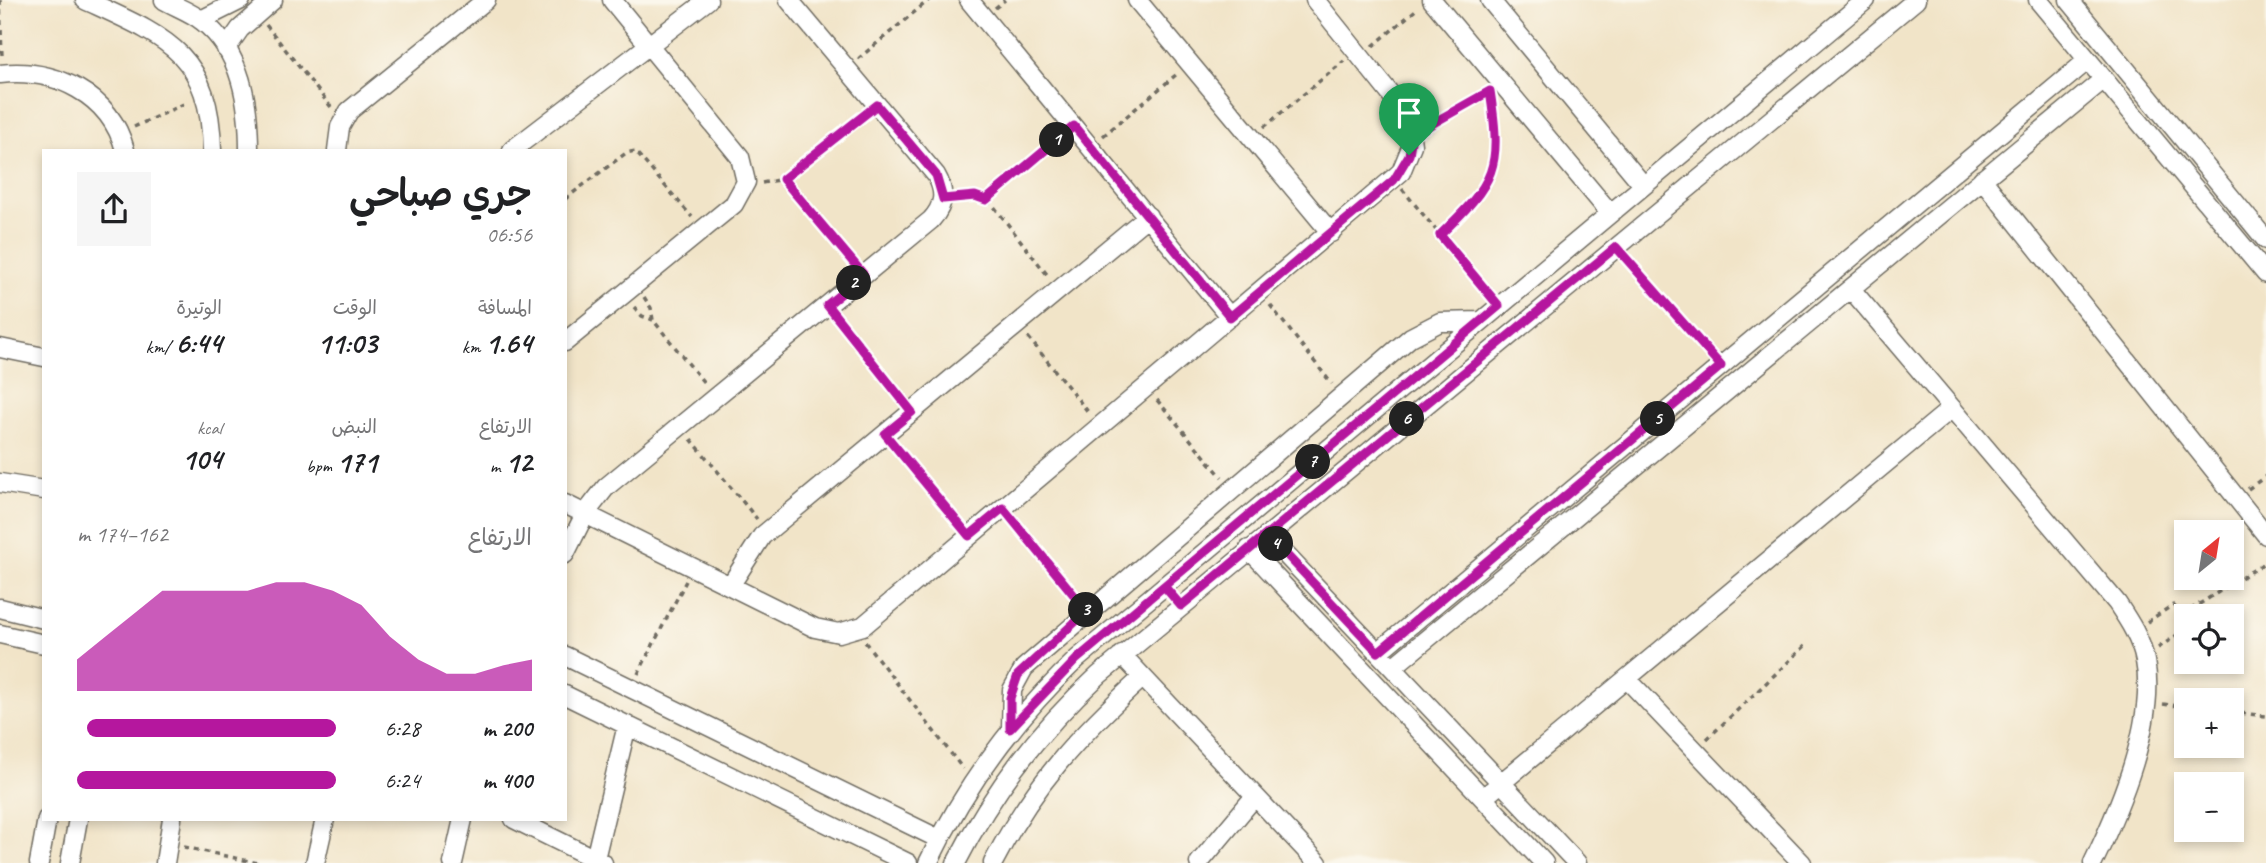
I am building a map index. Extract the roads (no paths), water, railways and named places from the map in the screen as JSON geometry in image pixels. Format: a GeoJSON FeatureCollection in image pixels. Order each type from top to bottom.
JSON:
{"type":"FeatureCollection","features":[{"type":"Feature","properties":{"kind":"street"},"geometry":{"type":"LineString","coordinates":[[85,0],[163,39],[177,50],[194,70],[206,94],[212,149]]}},
{"type":"Feature","properties":{"kind":"street"},"geometry":{"type":"LineString","coordinates":[[164,0],[201,20],[226,48],[244,92],[249,149]]}},
{"type":"Feature","properties":{"kind":"street"},"geometry":{"type":"LineString","coordinates":[[201,20],[241,0]]}},
{"type":"Feature","properties":{"kind":"street"},"geometry":{"type":"LineString","coordinates":[[226,48],[256,13],[273,0]]}},
{"type":"Feature","properties":{"kind":"street"},"geometry":{"type":"LineString","coordinates":[[337,149],[342,121],[353,108],[486,0]]}},
{"type":"Feature","properties":{"kind":"street"},"geometry":{"type":"LineString","coordinates":[[567,340],[740,198],[746,182],[740,158],[612,0]]}},
{"type":"Feature","properties":{"kind":"street"},"geometry":{"type":"LineString","coordinates":[[513,149],[708,0]]}},
{"type":"Feature","properties":{"kind":"street"},"geometry":{"type":"LineString","coordinates":[[567,550],[585,514],[606,486],[931,220],[943,199],[936,175],[789,0]]}},
{"type":"Feature","properties":{"kind":"street"},"geometry":{"type":"LineString","coordinates":[[969,0],[1230,317]]}},
{"type":"Feature","properties":{"kind":"street"},"geometry":{"type":"LineString","coordinates":[[1137,0],[1331,233]]}},
{"type":"Feature","properties":{"kind":"street"},"geometry":{"type":"LineString","coordinates":[[567,505],[823,631],[855,629],[1394,180],[1409,155],[1412,135],[1403,107],[1315,0]]}},
{"type":"Feature","properties":{"kind":"street"},"geometry":{"type":"LineString","coordinates":[[1430,0],[1610,213]]}},
{"type":"Feature","properties":{"kind":"street"},"geometry":{"type":"LineString","coordinates":[[1490,0],[1643,186]]}},
{"type":"Feature","properties":{"kind":"street"},"geometry":{"type":"LineString","coordinates":[[956,863],[991,797],[1030,744],[1070,701],[1267,534],[1916,0]]}},
{"type":"Feature","properties":{"kind":"street"},"geometry":{"type":"LineString","coordinates":[[2038,0],[2266,274]]}},
{"type":"Feature","properties":{"kind":"street"},"geometry":{"type":"LineString","coordinates":[[2069,0],[2266,240]]}},
{"type":"Feature","properties":{"kind":"street"},"geometry":{"type":"LineString","coordinates":[[928,863],[973,781],[1010,729],[1077,659],[1864,1]]}},
{"type":"Feature","properties":{"kind":"street"},"geometry":{"type":"LineString","coordinates":[[1814,43],[1835,67]]}},
{"type":"Feature","properties":{"kind":"street"},"geometry":{"type":"LineString","coordinates":[[1378,652],[2088,60]]}},
{"type":"Feature","properties":{"kind":"street"},"geometry":{"type":"LineString","coordinates":[[1,74],[43,74],[62,80],[96,101],[122,142]]}},
{"type":"Feature","properties":{"kind":"street"},"geometry":{"type":"LineString","coordinates":[[1393,667],[2104,79]]}},
{"type":"Feature","properties":{"kind":"street"},"geometry":{"type":"LineString","coordinates":[[1982,179],[2266,535]]}},
{"type":"Feature","properties":{"kind":"street"},"geometry":{"type":"LineString","coordinates":[[730,586],[748,553],[767,531],[1148,216]]}},
{"type":"Feature","properties":{"kind":"street"},"geometry":{"type":"LineString","coordinates":[[1851,289],[2117,603],[2135,631],[2145,658],[2147,702],[2123,793],[2093,863]]}},
{"type":"Feature","properties":{"kind":"street"},"geometry":{"type":"LineString","coordinates":[[1010,729],[1010,698],[1018,675],[1087,611],[1420,331],[1450,320],[1481,321]]}},
{"type":"Feature","properties":{"kind":"street"},"geometry":{"type":"LineString","coordinates":[[0,348],[42,357]]}},
{"type":"Feature","properties":{"kind":"street"},"geometry":{"type":"LineString","coordinates":[[1483,798],[1952,408]]}},
{"type":"Feature","properties":{"kind":"street"},"geometry":{"type":"LineString","coordinates":[[0,482],[42,490]]}},
{"type":"Feature","properties":{"kind":"street"},"geometry":{"type":"LineString","coordinates":[[1267,534],[1577,863]]}},
{"type":"Feature","properties":{"kind":"street"},"geometry":{"type":"LineString","coordinates":[[1249,549],[1544,863]]}},
{"type":"Feature","properties":{"kind":"street"},"geometry":{"type":"LineString","coordinates":[[1164,586],[1181,606]]}},
{"type":"Feature","properties":{"kind":"street"},"geometry":{"type":"LineString","coordinates":[[0,608],[42,618]]}},
{"type":"Feature","properties":{"kind":"street"},"geometry":{"type":"LineString","coordinates":[[0,634],[42,644]]}},
{"type":"Feature","properties":{"kind":"street"},"geometry":{"type":"LineString","coordinates":[[1122,655],[1318,863]]}},
{"type":"Feature","properties":{"kind":"street"},"geometry":{"type":"LineString","coordinates":[[567,657],[939,839]]}},
{"type":"Feature","properties":{"kind":"street"},"geometry":{"type":"LineString","coordinates":[[993,863],[1015,820],[1048,772],[1098,718],[1143,677]]}},
{"type":"Feature","properties":{"kind":"street"},"geometry":{"type":"LineString","coordinates":[[1627,679],[1802,863]]}},
{"type":"Feature","properties":{"kind":"street"},"geometry":{"type":"LineString","coordinates":[[567,696],[908,863]]}},
{"type":"Feature","properties":{"kind":"street"},"geometry":{"type":"LineString","coordinates":[[518,821],[598,862],[627,725]]}},
{"type":"Feature","properties":{"kind":"street"},"geometry":{"type":"LineString","coordinates":[[1199,863],[1255,796]]}},
{"type":"Feature","properties":{"kind":"street"},"geometry":{"type":"LineString","coordinates":[[39,863],[47,821]]}},
{"type":"Feature","properties":{"kind":"street"},"geometry":{"type":"LineString","coordinates":[[70,863],[78,821]]}},
{"type":"Feature","properties":{"kind":"street"},"geometry":{"type":"LineString","coordinates":[[165,863],[172,821]]}},
{"type":"Feature","properties":{"kind":"street"},"geometry":{"type":"LineString","coordinates":[[315,863],[325,821]]}},
{"type":"Feature","properties":{"kind":"street"},"geometry":{"type":"LineString","coordinates":[[453,863],[464,821]]}}]}
